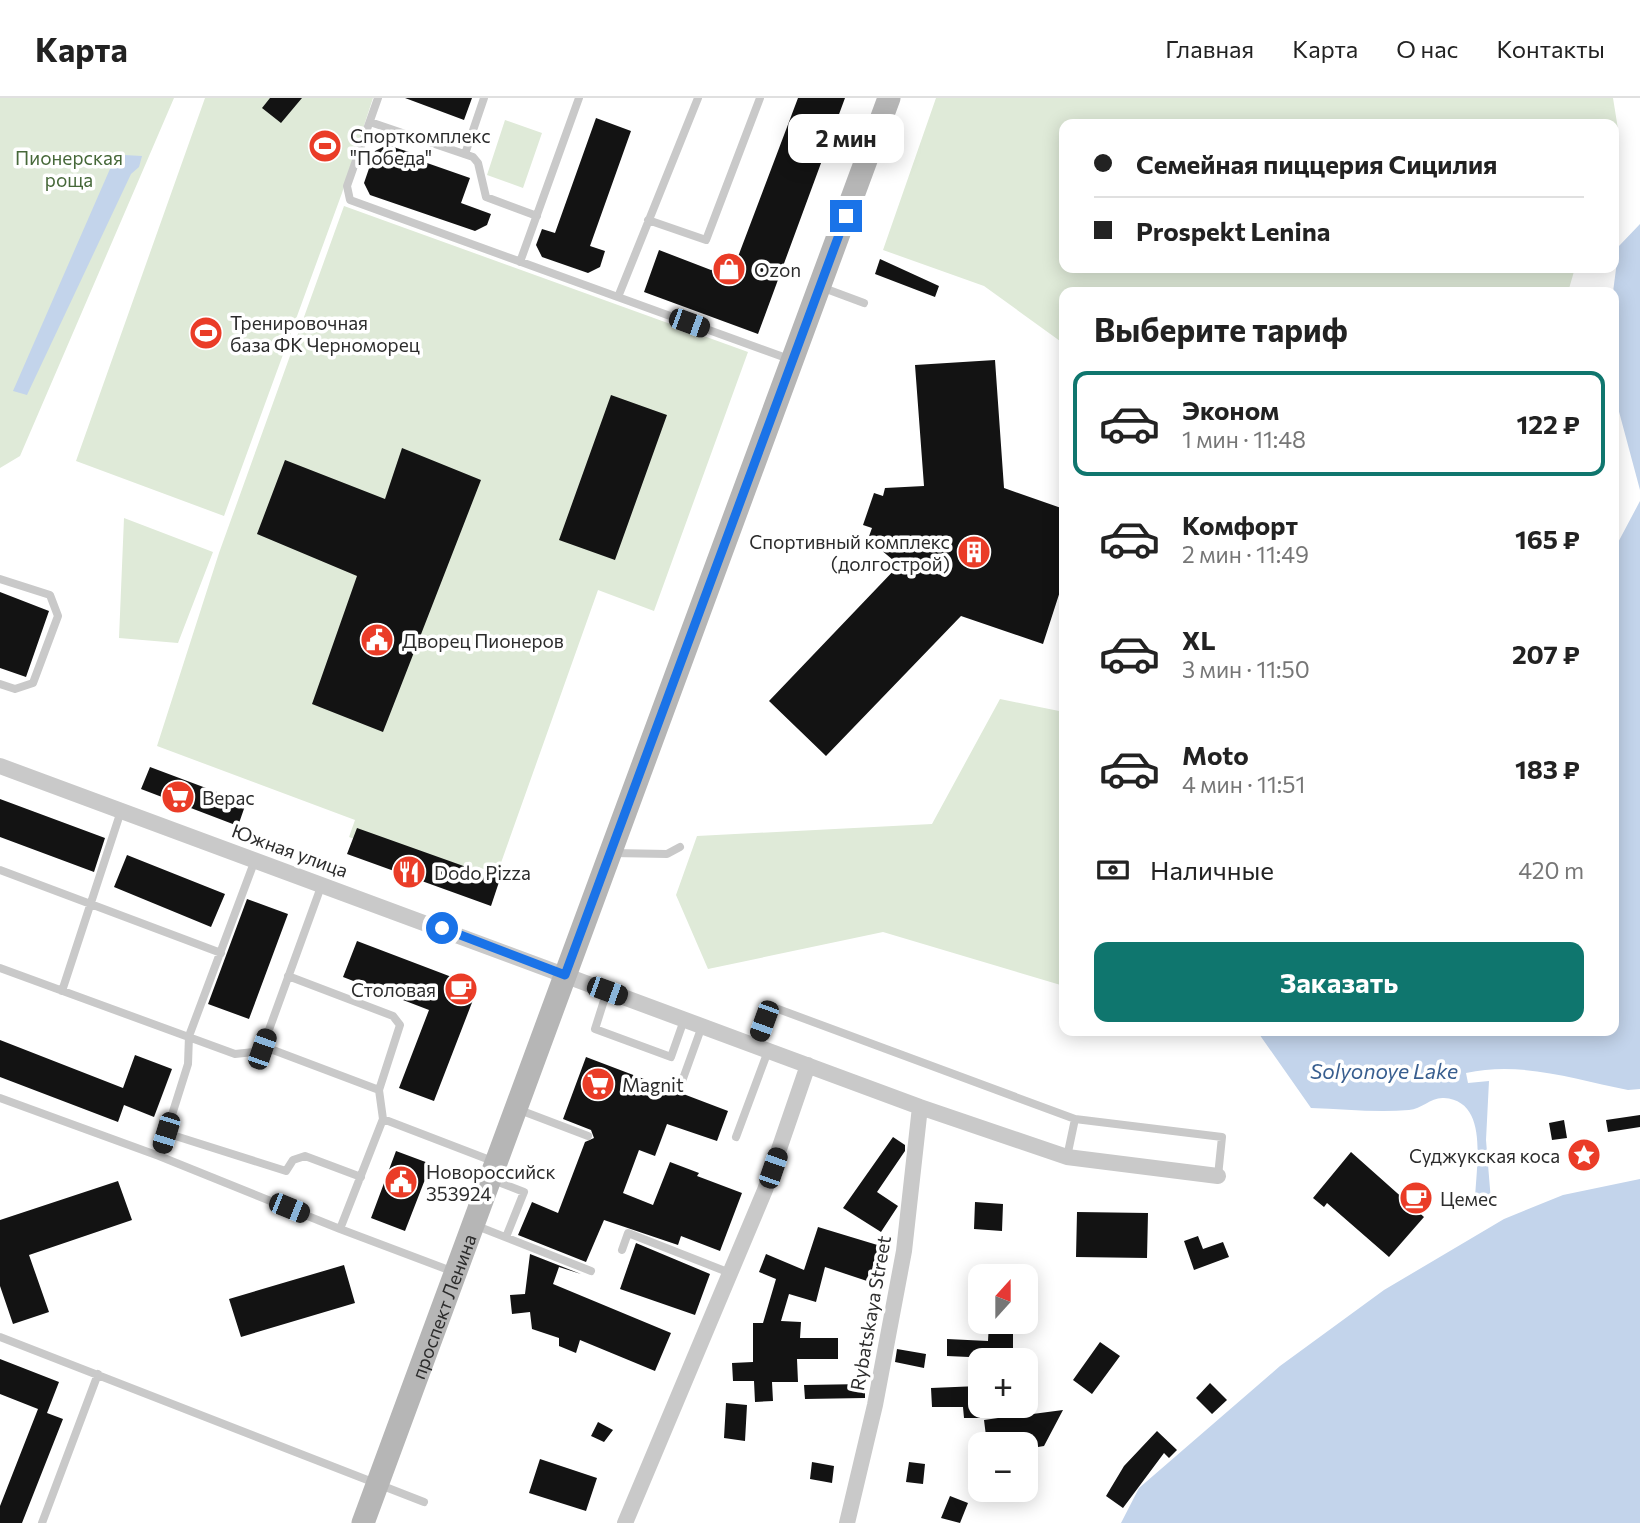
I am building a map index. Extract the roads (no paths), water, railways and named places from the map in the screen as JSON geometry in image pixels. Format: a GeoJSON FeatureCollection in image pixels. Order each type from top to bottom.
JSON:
{"type":"FeatureCollection","features":[{"type":"Feature","properties":{"kind":"street","name":"проспект Ленина"},"geometry":{"type":"LineString","coordinates":[[363,1523],[889,98]]}},
{"type":"Feature","properties":{"kind":"street","name":"Южная улица"},"geometry":{"type":"LineString","coordinates":[[0,766],[920,1107],[1067,1157],[1218,1176]]}},
{"type":"Feature","properties":{"kind":"street"},"geometry":{"type":"LineString","coordinates":[[625,1523],[765,1190],[808,1065]]}},
{"type":"Feature","properties":{"kind":"street","name":"Rybatskaya Street"},"geometry":{"type":"LineString","coordinates":[[847,1523],[875,1405],[904,1251],[920,1107]]}},
{"type":"Feature","properties":{"kind":"lane"},"geometry":{"type":"LineString","coordinates":[[378,98],[347,186],[350,200],[792,360]]}},
{"type":"Feature","properties":{"kind":"lane"},"geometry":{"type":"LineString","coordinates":[[465,154],[484,98]]}},
{"type":"Feature","properties":{"kind":"lane"},"geometry":{"type":"LineString","coordinates":[[520,262],[579,98]]}},
{"type":"Feature","properties":{"kind":"lane"},"geometry":{"type":"LineString","coordinates":[[618,297],[698,100],[687,98]]}},
{"type":"Feature","properties":{"kind":"lane"},"geometry":{"type":"LineString","coordinates":[[648,220],[706,240],[760,98]]}},
{"type":"Feature","properties":{"kind":"lane"},"geometry":{"type":"LineString","coordinates":[[370,122],[477,159],[486,197],[537,216]]}},
{"type":"Feature","properties":{"kind":"lane"},"geometry":{"type":"LineString","coordinates":[[820,286],[864,303]]}},
{"type":"Feature","properties":{"kind":"lane"},"geometry":{"type":"LineString","coordinates":[[0,579],[50,595],[58,616],[33,683],[15,689],[0,684]]}},
{"type":"Feature","properties":{"kind":"lane"},"geometry":{"type":"LineString","coordinates":[[62,991],[122,810]]}},
{"type":"Feature","properties":{"kind":"lane"},"geometry":{"type":"LineString","coordinates":[[610,853],[657,855],[667,854],[680,847]]}},
{"type":"Feature","properties":{"kind":"lane"},"geometry":{"type":"LineString","coordinates":[[159,1156],[188,1064],[189,1036],[255,859]]}},
{"type":"Feature","properties":{"kind":"lane"},"geometry":{"type":"LineString","coordinates":[[0,870],[220,953]]}},
{"type":"Feature","properties":{"kind":"lane"},"geometry":{"type":"LineString","coordinates":[[262,1049],[322,884]]}},
{"type":"Feature","properties":{"kind":"lane"},"geometry":{"type":"LineString","coordinates":[[0,968],[236,1054],[249,1055],[262,1049],[290,1055],[379,1090]]}},
{"type":"Feature","properties":{"kind":"lane"},"geometry":{"type":"LineString","coordinates":[[288,976],[398,1020],[400,1031],[379,1090],[383,1119],[341,1229]]}},
{"type":"Feature","properties":{"kind":"lane"},"geometry":{"type":"LineString","coordinates":[[607,991],[595,1029],[671,1057],[684,1020]]}},
{"type":"Feature","properties":{"kind":"lane"},"geometry":{"type":"LineString","coordinates":[[736,1137],[762,1048],[770,1006],[1075,1119],[1222,1137],[1218,1176]]}},
{"type":"Feature","properties":{"kind":"lane"},"geometry":{"type":"LineString","coordinates":[[680,1087],[702,1026]]}},
{"type":"Feature","properties":{"kind":"lane"},"geometry":{"type":"LineString","coordinates":[[0,1098],[159,1156],[454,1272]]}},
{"type":"Feature","properties":{"kind":"lane"},"geometry":{"type":"LineString","coordinates":[[514,1108],[588,1136]]}},
{"type":"Feature","properties":{"kind":"lane"},"geometry":{"type":"LineString","coordinates":[[383,1119],[492,1170],[524,1192],[506,1237]]}},
{"type":"Feature","properties":{"kind":"lane"},"geometry":{"type":"LineString","coordinates":[[1067,1157],[1075,1119]]}},
{"type":"Feature","properties":{"kind":"lane"},"geometry":{"type":"LineString","coordinates":[[166,1133],[278,1170],[286,1171],[293,1160],[305,1156],[361,1177]]}},
{"type":"Feature","properties":{"kind":"lane"},"geometry":{"type":"LineString","coordinates":[[472,1224],[591,1271]]}},
{"type":"Feature","properties":{"kind":"lane"},"geometry":{"type":"LineString","coordinates":[[622,1250],[628,1233],[730,1273]]}},
{"type":"Feature","properties":{"kind":"lane"},"geometry":{"type":"LineString","coordinates":[[0,1337],[424,1503]]}},
{"type":"Feature","properties":{"kind":"lane"},"geometry":{"type":"LineString","coordinates":[[42,1523],[97,1374]]}},
{"type":"Feature","properties":{"kind":"water"},"geometry":{"type":"Polygon","coordinates":[[[124,155],[142,156],[139,167],[131,174],[27,395],[13,391],[113,162],[124,155]]]}},
{"type":"Feature","properties":{"kind":"water"},"geometry":{"type":"Polygon","coordinates":[[[1640,224],[1640,490],[1619,412],[1619,287],[1614,287],[1615,273],[1619,273],[1619,246],[1640,224]]]}},
{"type":"Feature","properties":{"kind":"water","name":"Solyonoye Lake"},"geometry":{"type":"Polygon","coordinates":[[[1640,501],[1640,1089],[1628,1090],[1527,1070],[1466,1073],[1468,1083],[1489,1081],[1486,1140],[1491,1201],[1485,1205],[1475,1203],[1477,1139],[1469,1111],[1459,1102],[1439,1098],[1414,1109],[1397,1111],[1311,1108],[1261,1036],[1619,1036],[1619,541],[1640,501]]]}},
{"type":"Feature","properties":{"kind":"water"},"geometry":{"type":"Polygon","coordinates":[[[1640,1179],[1640,1523],[1121,1523],[1139,1488],[1280,1366],[1384,1290],[1504,1219],[1563,1195],[1640,1179]]]}},
{"type":"Feature","properties":{"kind":"place","name":"Спорткомплекс \"Победа\""},"geometry":{"type":"Point","coordinates":[325,146]}},
{"type":"Feature","properties":{"kind":"place","name":"Ozon"},"geometry":{"type":"Point","coordinates":[729,269]}},
{"type":"Feature","properties":{"kind":"place","name":"Тренировочная база ФК Черноморец"},"geometry":{"type":"Point","coordinates":[206,333]}},
{"type":"Feature","properties":{"kind":"place","name":"Спортивный комплекс (долгострой)"},"geometry":{"type":"Point","coordinates":[974,552]}},
{"type":"Feature","properties":{"kind":"place","name":"Дворец Пионеров"},"geometry":{"type":"Point","coordinates":[377,640]}},
{"type":"Feature","properties":{"kind":"place","name":"Верас"},"geometry":{"type":"Point","coordinates":[178,797]}},
{"type":"Feature","properties":{"kind":"place","name":"Dodo Pizza"},"geometry":{"type":"Point","coordinates":[409,872]}},
{"type":"Feature","properties":{"kind":"place","name":"Столовая"},"geometry":{"type":"Point","coordinates":[461,989]}},
{"type":"Feature","properties":{"kind":"place","name":"Magnit"},"geometry":{"type":"Point","coordinates":[598,1084]}},
{"type":"Feature","properties":{"kind":"place","name":"Суджукская коса"},"geometry":{"type":"Point","coordinates":[1584,1155]}},
{"type":"Feature","properties":{"kind":"place","name":"Новороссийск 353924"},"geometry":{"type":"Point","coordinates":[401,1182]}},
{"type":"Feature","properties":{"kind":"place","name":"Цемес"},"geometry":{"type":"Point","coordinates":[1416,1198]}},
{"type":"Feature","properties":{"kind":"park label","name":"Пионерская роща"},"geometry":{"type":"Point","coordinates":[69,168]}}]}
